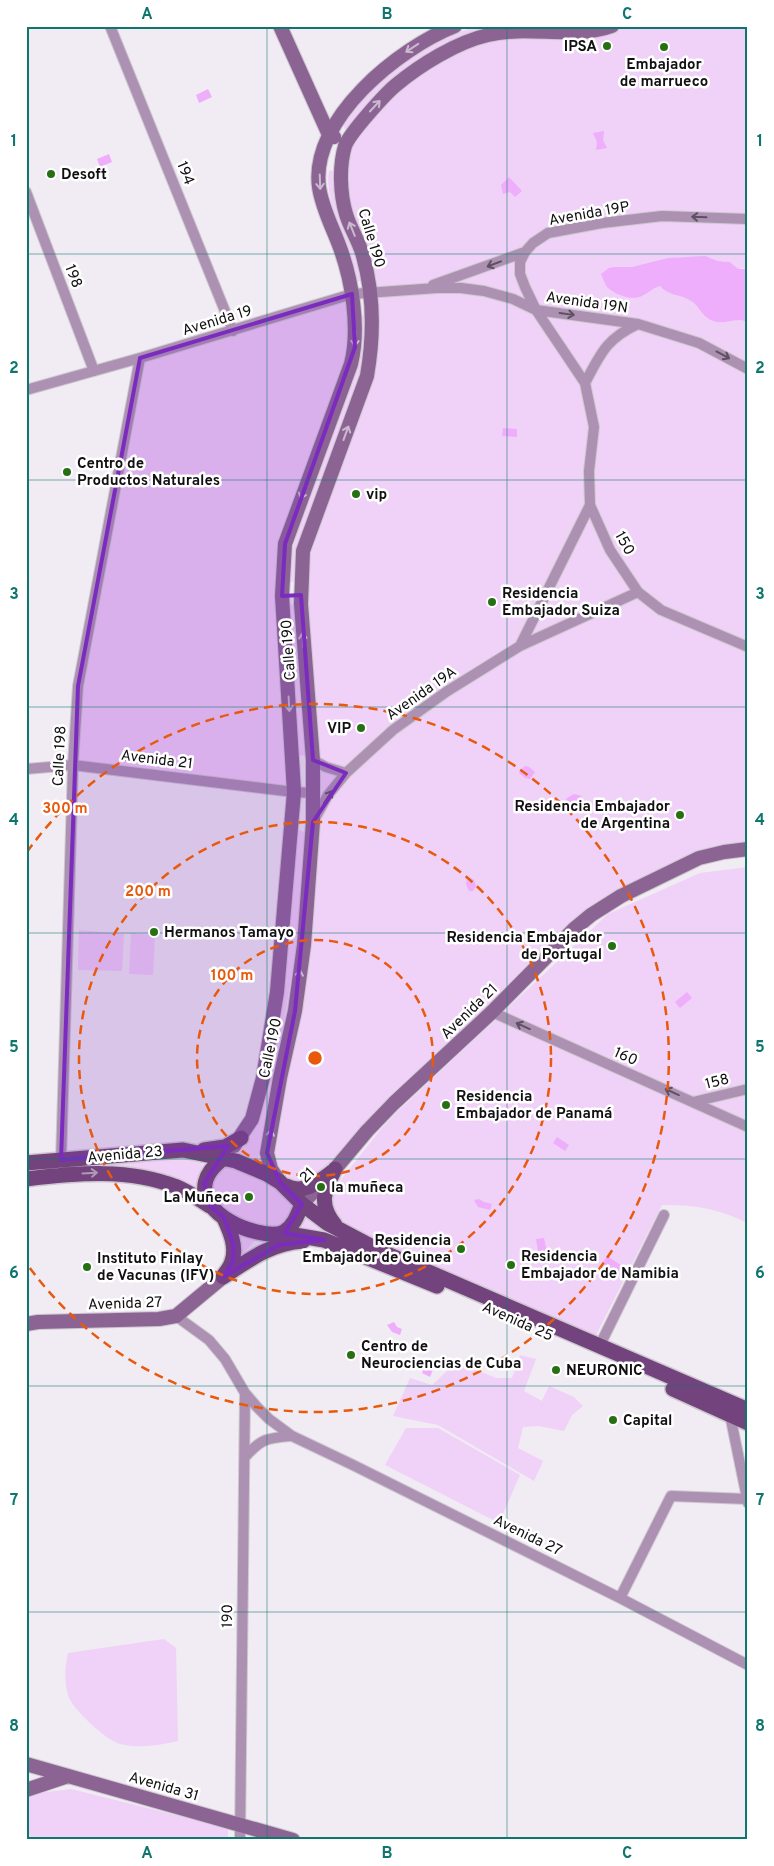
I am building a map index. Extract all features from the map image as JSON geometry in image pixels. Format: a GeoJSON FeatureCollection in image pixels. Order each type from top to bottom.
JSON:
{"type":"FeatureCollection","features":[{"type":"Feature","properties":{"kind":"main road"},"geometry":{"type":"LineString","coordinates":[[280,26],[329,135],[345,144],[390,90],[416,70],[450,50],[488,35],[519,29],[596,31],[612,26]]}},
{"type":"Feature","properties":{"kind":"main road","name":"Calle 190"},"geometry":{"type":"LineString","coordinates":[[224,1158],[241,1138],[252,1119],[263,1078],[277,992],[294,792],[282,596],[285,544],[351,364],[355,347],[356,329],[352,294],[340,247],[324,207],[319,187],[322,157],[329,135],[360,92],[378,74],[422,41],[455,26]]}},
{"type":"Feature","properties":{"kind":"main road","name":"Calle 190"},"geometry":{"type":"LineString","coordinates":[[283,1184],[271,1169],[267,1153],[296,1002],[304,945],[313,822],[313,760],[301,595],[303,551],[367,376],[372,347],[370,292],[363,255],[346,213],[342,186],[345,144]]}},
{"type":"Feature","properties":{"kind":"main road"},"geometry":{"type":"LineString","coordinates":[[282,596],[301,595]]}},
{"type":"Feature","properties":{"kind":"main road"},"geometry":{"type":"LineString","coordinates":[[292,760],[313,760]]}},
{"type":"Feature","properties":{"kind":"main road"},"geometry":{"type":"LineString","coordinates":[[292,822],[313,822]]}},
{"type":"Feature","properties":{"kind":"main road","name":"Avenida 21"},"geometry":{"type":"LineString","coordinates":[[336,1169],[367,1131],[394,1103],[492,1012],[590,915],[621,896],[699,858],[748,849]]}},
{"type":"Feature","properties":{"kind":"main road"},"geometry":{"type":"LineString","coordinates":[[183,1150],[225,1147],[241,1138]]}},
{"type":"Feature","properties":{"kind":"main road","name":"Avenida 23"},"geometry":{"type":"LineString","coordinates":[[26,1163],[183,1150],[224,1158]]}},
{"type":"Feature","properties":{"kind":"main road"},"geometry":{"type":"LineString","coordinates":[[278,1234],[246,1230],[224,1218],[210,1206],[204,1190],[204,1183],[215,1164],[224,1158],[236,1160],[267,1174],[292,1190],[302,1189],[320,1181],[336,1169]]}},
{"type":"Feature","properties":{"kind":"main road"},"geometry":{"type":"LineString","coordinates":[[336,1169],[325,1190],[324,1205],[330,1219],[343,1233]]}},
{"type":"Feature","properties":{"kind":"main road","name":"21"},"geometry":{"type":"LineString","coordinates":[[302,1204],[336,1169]]}},
{"type":"Feature","properties":{"kind":"main road","name":"Avenida 23"},"geometry":{"type":"LineString","coordinates":[[34,1178],[102,1173],[148,1178],[178,1187],[210,1206]]}},
{"type":"Feature","properties":{"kind":"main road"},"geometry":{"type":"LineString","coordinates":[[26,1186],[34,1178]]}},
{"type":"Feature","properties":{"kind":"main road"},"geometry":{"type":"LineString","coordinates":[[176,1316],[295,1220],[302,1204],[283,1184]]}},
{"type":"Feature","properties":{"kind":"main road","name":"Avenida 25"},"geometry":{"type":"LineString","coordinates":[[302,1204],[327,1224],[380,1251],[748,1410]]}},
{"type":"Feature","properties":{"kind":"main road"},"geometry":{"type":"LineString","coordinates":[[224,1218],[230,1230],[233,1244],[233,1261],[224,1277]]}},
{"type":"Feature","properties":{"kind":"main road","name":"Avenida 25"},"geometry":{"type":"LineString","coordinates":[[278,1234],[324,1240],[482,1305],[748,1423]]}},
{"type":"Feature","properties":{"kind":"main road"},"geometry":{"type":"LineString","coordinates":[[224,1277],[259,1252],[293,1242],[324,1240]]}},
{"type":"Feature","properties":{"kind":"main road","name":"Avenida 27"},"geometry":{"type":"LineString","coordinates":[[26,1324],[38,1322],[159,1319],[176,1316]]}},
{"type":"Feature","properties":{"kind":"main road","name":"Avenida 31"},"geometry":{"type":"LineString","coordinates":[[26,1764],[293,1840]]}},
{"type":"Feature","properties":{"kind":"main road"},"geometry":{"type":"LineString","coordinates":[[26,1790],[70,1776]]}},
{"type":"Feature","properties":{"kind":"street","name":"194"},"geometry":{"type":"LineString","coordinates":[[110,26],[233,331]]}},
{"type":"Feature","properties":{"kind":"street","name":"198"},"geometry":{"type":"LineString","coordinates":[[26,192],[94,371]]}},
{"type":"Feature","properties":{"kind":"street","name":"Avenida 19P"},"geometry":{"type":"LineString","coordinates":[[418,290],[526,252],[533,243],[548,233],[602,223],[662,216],[748,219]]}},
{"type":"Feature","properties":{"kind":"street","name":"150"},"geometry":{"type":"LineString","coordinates":[[526,252],[520,262],[520,274],[536,310],[585,383],[594,427],[589,471],[590,505],[610,550],[638,592],[660,610],[748,647]]}},
{"type":"Feature","properties":{"kind":"street","name":"Avenida 19N"},"geometry":{"type":"LineString","coordinates":[[418,290],[461,288],[484,291],[513,299],[536,310],[638,324],[699,342],[748,369]]}},
{"type":"Feature","properties":{"kind":"street","name":"Avenida 19"},"geometry":{"type":"LineString","coordinates":[[26,390],[233,331],[352,294],[418,290]]}},
{"type":"Feature","properties":{"kind":"street"},"geometry":{"type":"LineString","coordinates":[[585,383],[600,355],[615,336],[638,324]]}},
{"type":"Feature","properties":{"kind":"street","name":"Calle 198"},"geometry":{"type":"LineString","coordinates":[[61,1160],[73,765],[78,686],[140,358]]}},
{"type":"Feature","properties":{"kind":"street"},"geometry":{"type":"LineString","coordinates":[[520,646],[590,505]]}},
{"type":"Feature","properties":{"kind":"street","name":"Avenida 19A"},"geometry":{"type":"LineString","coordinates":[[313,822],[328,795],[346,772],[393,730],[446,692],[520,646],[638,592]]}},
{"type":"Feature","properties":{"kind":"street"},"geometry":{"type":"LineString","coordinates":[[313,760],[326,767],[346,772]]}},
{"type":"Feature","properties":{"kind":"street","name":"Avenida 21"},"geometry":{"type":"LineString","coordinates":[[26,768],[73,765],[313,793]]}},
{"type":"Feature","properties":{"kind":"street","name":"160"},"geometry":{"type":"LineString","coordinates":[[492,1012],[748,1127]]}},
{"type":"Feature","properties":{"kind":"street","name":"158"},"geometry":{"type":"LineString","coordinates":[[693,1102],[748,1089]]}},
{"type":"Feature","properties":{"kind":"street"},"geometry":{"type":"LineString","coordinates":[[599,1347],[664,1215]]}},
{"type":"Feature","properties":{"kind":"street","name":"Avenida 27"},"geometry":{"type":"LineString","coordinates":[[176,1316],[211,1342],[225,1359],[245,1393],[269,1419],[292,1436],[620,1598],[748,1666]]}},
{"type":"Feature","properties":{"kind":"street","name":"190"},"geometry":{"type":"LineString","coordinates":[[240,1840],[245,1393]]}},
{"type":"Feature","properties":{"kind":"street"},"geometry":{"type":"LineString","coordinates":[[620,1598],[671,1496],[747,1501],[730,1415]]}},
{"type":"Feature","properties":{"kind":"street"},"geometry":{"type":"LineString","coordinates":[[245,1457],[255,1446],[268,1438],[292,1436]]}},
{"type":"Feature","properties":{"kind":"highlighted area"},"geometry":{"type":"Polygon","coordinates":[[[352,294],[355,347],[285,544],[282,596],[301,595],[313,760],[346,773],[313,822],[295,1011],[267,1153],[280,1182],[302,1204],[285,1233],[324,1240],[279,1245],[223,1277],[233,1261],[233,1244],[224,1218],[210,1206],[204,1183],[228,1146],[61,1160],[78,686],[140,358],[352,294]]]}},
{"type":"Feature","properties":{"kind":"shaded area"},"geometry":{"type":"Polygon","coordinates":[[[475,26],[508,26],[448,45],[348,130],[345,129],[343,124],[382,77],[427,45],[475,26]]]}},
{"type":"Feature","properties":{"kind":"shaded area"},"geometry":{"type":"Polygon","coordinates":[[[612,26],[748,26],[748,267],[739,269],[725,261],[711,258],[681,257],[632,267],[615,267],[643,296],[655,287],[660,286],[667,292],[691,301],[704,316],[711,320],[717,322],[740,320],[748,322],[748,850],[699,858],[591,915],[367,1131],[302,1189],[271,1169],[295,1011],[313,822],[303,551],[367,376],[373,321],[346,213],[345,144],[390,90],[488,35],[612,26]]]}},
{"type":"Feature","properties":{"kind":"shaded area"},"geometry":{"type":"Polygon","coordinates":[[[208,89],[212,97],[199,103],[196,95],[208,89]]]}},
{"type":"Feature","properties":{"kind":"shaded area"},"geometry":{"type":"Polygon","coordinates":[[[604,131],[603,140],[607,148],[596,150],[597,142],[593,133],[604,131]]]}},
{"type":"Feature","properties":{"kind":"shaded area"},"geometry":{"type":"Polygon","coordinates":[[[109,154],[112,162],[100,167],[97,159],[109,154]]]}},
{"type":"Feature","properties":{"kind":"shaded area"},"geometry":{"type":"Polygon","coordinates":[[[330,170],[334,172],[351,242],[361,272],[360,281],[357,282],[332,207],[328,179],[330,170]]]}},
{"type":"Feature","properties":{"kind":"shaded area"},"geometry":{"type":"Polygon","coordinates":[[[509,177],[522,191],[515,197],[510,192],[503,194],[501,185],[509,177]]]}},
{"type":"Feature","properties":{"kind":"shaded area"},"geometry":{"type":"Polygon","coordinates":[[[705,256],[718,261],[730,262],[740,269],[748,267],[748,322],[740,320],[717,322],[711,320],[691,301],[667,292],[660,286],[638,297],[624,296],[608,288],[601,274],[609,268],[632,267],[668,258],[705,256]]]}},
{"type":"Feature","properties":{"kind":"shaded area"},"geometry":{"type":"Polygon","coordinates":[[[352,294],[356,329],[285,544],[294,792],[73,765],[78,686],[140,358],[352,294]]]}},
{"type":"Feature","properties":{"kind":"shaded area"},"geometry":{"type":"Polygon","coordinates":[[[362,315],[367,318],[366,360],[295,581],[291,582],[288,580],[292,550],[362,315]]]}},
{"type":"Feature","properties":{"kind":"shaded area"},"geometry":{"type":"Polygon","coordinates":[[[503,428],[517,429],[517,437],[502,436],[503,428]]]}},
{"type":"Feature","properties":{"kind":"shaded area"},"geometry":{"type":"Polygon","coordinates":[[[291,604],[297,606],[298,610],[305,754],[302,756],[298,755],[289,606],[291,604]]]}},
{"type":"Feature","properties":{"kind":"shaded area"},"geometry":{"type":"Polygon","coordinates":[[[525,766],[535,772],[530,779],[525,778],[519,773],[525,766]]]}},
{"type":"Feature","properties":{"kind":"shaded area"},"geometry":{"type":"Polygon","coordinates":[[[574,794],[582,796],[580,800],[571,807],[566,806],[567,798],[574,794]]]}},
{"type":"Feature","properties":{"kind":"shaded area"},"geometry":{"type":"Polygon","coordinates":[[[299,830],[307,833],[299,931],[270,1105],[258,1159],[261,1167],[235,1156],[258,1122],[296,834],[299,830]]]}},
{"type":"Feature","properties":{"kind":"shaded area"},"geometry":{"type":"Polygon","coordinates":[[[748,867],[748,1223],[706,1208],[662,1205],[596,1335],[365,1239],[342,1227],[329,1204],[331,1192],[382,1128],[608,914],[700,873],[748,867]]]}},
{"type":"Feature","properties":{"kind":"shaded area"},"geometry":{"type":"Polygon","coordinates":[[[471,878],[476,886],[473,891],[469,891],[466,884],[467,879],[471,878]]]}},
{"type":"Feature","properties":{"kind":"shaded area"},"geometry":{"type":"Polygon","coordinates":[[[79,930],[124,934],[122,971],[78,970],[79,930]]]}},
{"type":"Feature","properties":{"kind":"shaded area"},"geometry":{"type":"Polygon","coordinates":[[[131,933],[155,935],[153,975],[129,974],[131,933]]]}},
{"type":"Feature","properties":{"kind":"shaded area"},"geometry":{"type":"Polygon","coordinates":[[[687,992],[692,998],[680,1008],[675,1002],[687,992]]]}},
{"type":"Feature","properties":{"kind":"shaded area"},"geometry":{"type":"Polygon","coordinates":[[[557,1137],[569,1145],[565,1151],[553,1143],[557,1137]]]}},
{"type":"Feature","properties":{"kind":"shaded area"},"geometry":{"type":"Polygon","coordinates":[[[170,1158],[186,1159],[203,1164],[195,1190],[183,1184],[26,1174],[26,1168],[170,1158]]]}},
{"type":"Feature","properties":{"kind":"shaded area"},"geometry":{"type":"Polygon","coordinates":[[[229,1165],[267,1180],[284,1192],[294,1208],[285,1225],[279,1228],[271,1228],[253,1225],[235,1218],[220,1209],[212,1196],[211,1185],[215,1175],[229,1165]]]}},
{"type":"Feature","properties":{"kind":"shaded area"},"geometry":{"type":"Polygon","coordinates":[[[479,1199],[492,1204],[490,1210],[478,1207],[474,1200],[479,1199]]]}},
{"type":"Feature","properties":{"kind":"shaded area"},"geometry":{"type":"Polygon","coordinates":[[[306,1212],[355,1247],[296,1230],[305,1218],[306,1212]]]}},
{"type":"Feature","properties":{"kind":"shaded area"},"geometry":{"type":"Polygon","coordinates":[[[235,1230],[258,1237],[236,1262],[235,1230]]]}},
{"type":"Feature","properties":{"kind":"shaded area"},"geometry":{"type":"Polygon","coordinates":[[[544,1238],[547,1252],[540,1253],[536,1239],[544,1238]]]}},
{"type":"Feature","properties":{"kind":"shaded area"},"geometry":{"type":"Polygon","coordinates":[[[607,1256],[622,1266],[617,1273],[602,1263],[607,1256]]]}},
{"type":"Feature","properties":{"kind":"shaded area"},"geometry":{"type":"Polygon","coordinates":[[[394,1322],[397,1327],[402,1329],[400,1335],[392,1332],[387,1325],[394,1322]]]}},
{"type":"Feature","properties":{"kind":"shaded area"},"geometry":{"type":"Polygon","coordinates":[[[520,1355],[536,1359],[524,1391],[542,1401],[549,1386],[574,1397],[583,1406],[572,1415],[564,1431],[539,1426],[523,1427],[518,1448],[543,1461],[534,1481],[438,1425],[393,1416],[410,1378],[432,1385],[448,1370],[469,1367],[496,1378],[512,1378],[520,1355]]]}},
{"type":"Feature","properties":{"kind":"shaded area"},"geometry":{"type":"Polygon","coordinates":[[[429,1358],[436,1362],[430,1377],[422,1373],[429,1358]]]}},
{"type":"Feature","properties":{"kind":"shaded area"},"geometry":{"type":"Polygon","coordinates":[[[406,1428],[438,1428],[520,1475],[499,1523],[385,1465],[406,1428]]]}},
{"type":"Feature","properties":{"kind":"shaded area"},"geometry":{"type":"Polygon","coordinates":[[[164,1639],[176,1648],[178,1741],[142,1746],[114,1742],[90,1723],[71,1701],[65,1679],[68,1653],[164,1639]]]}},
{"type":"Feature","properties":{"kind":"shaded area"},"geometry":{"type":"Polygon","coordinates":[[[71,1789],[228,1828],[228,1840],[26,1840],[26,1796],[71,1789]]]}},
{"type":"Feature","properties":{"kind":"place","name":"IPSA"},"geometry":{"type":"Point","coordinates":[607,46]}},
{"type":"Feature","properties":{"kind":"place","name":"Embajador de marrueco"},"geometry":{"type":"Point","coordinates":[664,47]}},
{"type":"Feature","properties":{"kind":"place","name":"Desoft"},"geometry":{"type":"Point","coordinates":[51,174]}},
{"type":"Feature","properties":{"kind":"place","name":"Centro de Productos Naturales"},"geometry":{"type":"Point","coordinates":[67,472]}},
{"type":"Feature","properties":{"kind":"place","name":"vip"},"geometry":{"type":"Point","coordinates":[356,494]}},
{"type":"Feature","properties":{"kind":"place","name":"Residencia Embajador Suiza"},"geometry":{"type":"Point","coordinates":[492,602]}},
{"type":"Feature","properties":{"kind":"place","name":"VIP"},"geometry":{"type":"Point","coordinates":[361,728]}},
{"type":"Feature","properties":{"kind":"place","name":"Residencia Embajador de Argentina"},"geometry":{"type":"Point","coordinates":[680,815]}},
{"type":"Feature","properties":{"kind":"place","name":"Hermanos Tamayo"},"geometry":{"type":"Point","coordinates":[154,932]}},
{"type":"Feature","properties":{"kind":"place","name":"Residencia Embajador de Portugal"},"geometry":{"type":"Point","coordinates":[612,946]}},
{"type":"Feature","properties":{"kind":"place","name":"Residencia Embajador de Panamá"},"geometry":{"type":"Point","coordinates":[446,1105]}},
{"type":"Feature","properties":{"kind":"place","name":"la muñeca"},"geometry":{"type":"Point","coordinates":[321,1187]}},
{"type":"Feature","properties":{"kind":"place","name":"La Muñeca"},"geometry":{"type":"Point","coordinates":[249,1197]}},
{"type":"Feature","properties":{"kind":"place","name":"Residencia Embajador de Guinea"},"geometry":{"type":"Point","coordinates":[461,1249]}},
{"type":"Feature","properties":{"kind":"place","name":"Residencia Embajador de Namibia"},"geometry":{"type":"Point","coordinates":[511,1265]}},
{"type":"Feature","properties":{"kind":"place","name":"Instituto Finlay de Vacunas (IFV)"},"geometry":{"type":"Point","coordinates":[87,1267]}},
{"type":"Feature","properties":{"kind":"place","name":"Centro de Neurociencias de Cuba"},"geometry":{"type":"Point","coordinates":[351,1355]}},
{"type":"Feature","properties":{"kind":"place","name":"NEURONIC"},"geometry":{"type":"Point","coordinates":[556,1370]}},
{"type":"Feature","properties":{"kind":"place","name":"Capital"},"geometry":{"type":"Point","coordinates":[613,1420]}}]}
